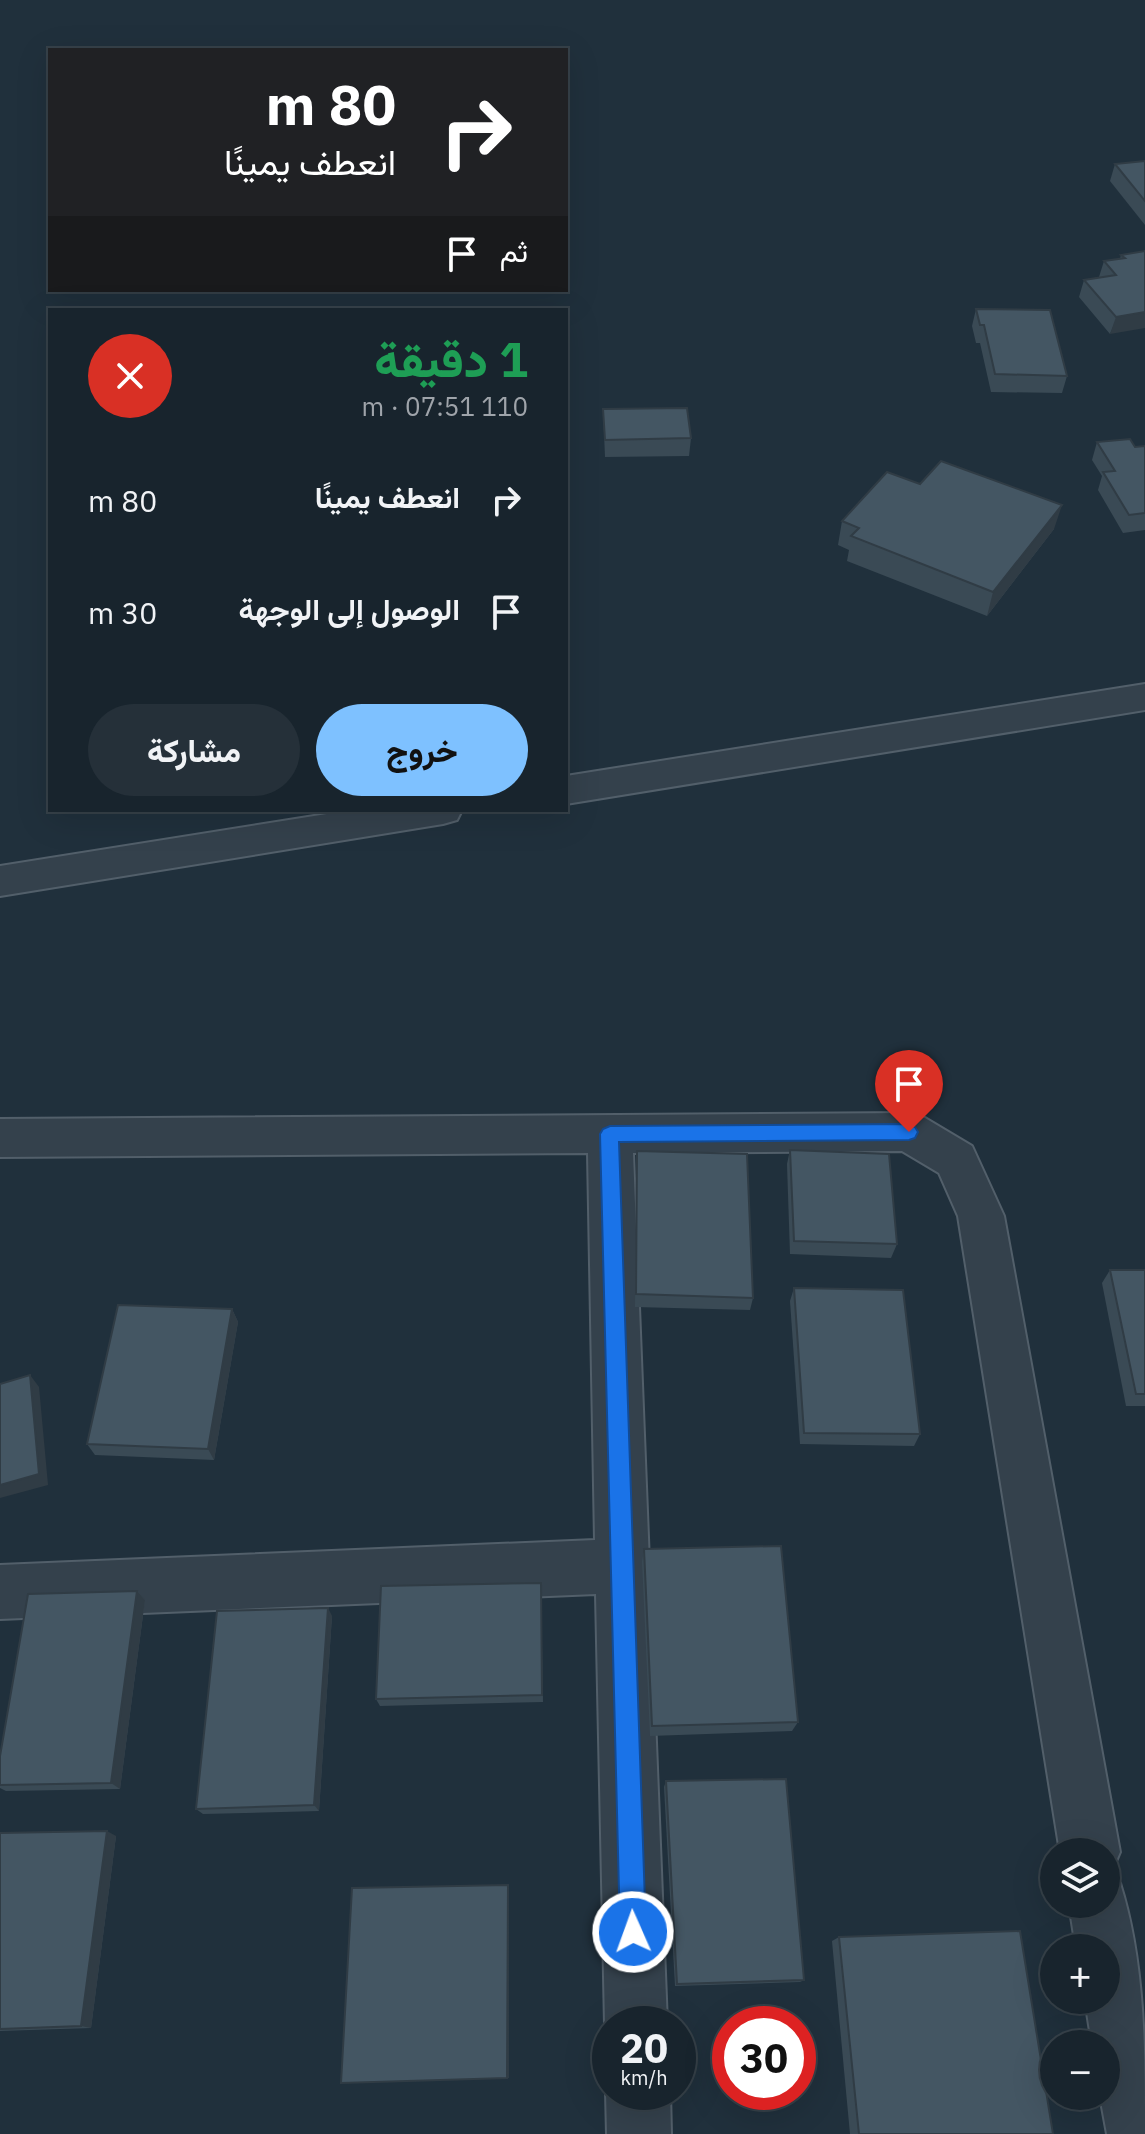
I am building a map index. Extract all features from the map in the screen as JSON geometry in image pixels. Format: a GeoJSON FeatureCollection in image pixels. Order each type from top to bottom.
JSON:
{"type":"FeatureCollection","features":[{"type":"Feature","properties":{"kind":"street"},"geometry":{"type":"LineString","coordinates":[[568,790],[1145,697]]}},
{"type":"Feature","properties":{"kind":"street"},"geometry":{"type":"LineString","coordinates":[[0,881],[431,812]]}},
{"type":"Feature","properties":{"kind":"street"},"geometry":{"type":"LineString","coordinates":[[0,1138],[909,1132],[956,1160],[981,1216],[1088,1838]]}},
{"type":"Feature","properties":{"kind":"street"},"geometry":{"type":"LineString","coordinates":[[610,1134],[635,2006]]}},
{"type":"Feature","properties":{"kind":"street"},"geometry":{"type":"LineString","coordinates":[[0,1592],[622,1566]]}},
{"type":"Feature","properties":{"kind":"street"},"geometry":{"type":"LineString","coordinates":[[1101,1918],[1139,2134]]}},
{"type":"Feature","properties":{"kind":"street"},"geometry":{"type":"LineString","coordinates":[[638,2110],[639,2134]]}},
{"type":"Feature","properties":{"kind":"building"},"geometry":{"type":"Polygon","coordinates":[[[1145,161],[1145,201],[1115,164],[1145,161]]]}},
{"type":"Feature","properties":{"kind":"building"},"geometry":{"type":"Polygon","coordinates":[[[1145,251],[1145,312],[1116,317],[1084,280],[1116,275],[1104,261],[1145,251]]]}},
{"type":"Feature","properties":{"kind":"building"},"geometry":{"type":"Polygon","coordinates":[[[976,309],[1050,310],[1067,376],[995,374],[984,325],[980,325],[976,309]]]}},
{"type":"Feature","properties":{"kind":"building"},"geometry":{"type":"Polygon","coordinates":[[[687,408],[691,438],[605,440],[603,409],[687,408]]]}},
{"type":"Feature","properties":{"kind":"building"},"geometry":{"type":"Polygon","coordinates":[[[1130,439],[1135,447],[1145,446],[1145,513],[1129,515],[1103,472],[1115,471],[1097,442],[1130,439]]]}},
{"type":"Feature","properties":{"kind":"building"},"geometry":{"type":"Polygon","coordinates":[[[941,461],[1062,505],[993,592],[851,536],[859,528],[842,521],[887,472],[920,484],[941,461]]]}},
{"type":"Feature","properties":{"kind":"building"},"geometry":{"type":"Polygon","coordinates":[[[790,1150],[889,1154],[897,1244],[794,1241],[790,1150]]]}},
{"type":"Feature","properties":{"kind":"building"},"geometry":{"type":"Polygon","coordinates":[[[637,1151],[747,1154],[753,1298],[636,1294],[637,1151]]]}},
{"type":"Feature","properties":{"kind":"building"},"geometry":{"type":"Polygon","coordinates":[[[1110,1270],[1145,1270],[1145,1394],[1136,1394],[1110,1270]]]}},
{"type":"Feature","properties":{"kind":"building"},"geometry":{"type":"Polygon","coordinates":[[[794,1288],[903,1290],[920,1434],[804,1433],[794,1288]]]}},
{"type":"Feature","properties":{"kind":"building"},"geometry":{"type":"Polygon","coordinates":[[[118,1305],[232,1309],[208,1449],[87,1444],[118,1305]]]}},
{"type":"Feature","properties":{"kind":"building"},"geometry":{"type":"Polygon","coordinates":[[[30,1375],[39,1474],[0,1485],[0,1384],[30,1375]]]}},
{"type":"Feature","properties":{"kind":"building"},"geometry":{"type":"Polygon","coordinates":[[[781,1546],[798,1722],[652,1726],[644,1549],[781,1546]]]}},
{"type":"Feature","properties":{"kind":"building"},"geometry":{"type":"Polygon","coordinates":[[[541,1583],[542,1695],[376,1699],[381,1586],[541,1583]]]}},
{"type":"Feature","properties":{"kind":"building"},"geometry":{"type":"Polygon","coordinates":[[[137,1591],[111,1783],[0,1785],[0,1756],[28,1594],[137,1591]]]}},
{"type":"Feature","properties":{"kind":"building"},"geometry":{"type":"Polygon","coordinates":[[[328,1608],[314,1805],[196,1809],[217,1611],[328,1608]]]}},
{"type":"Feature","properties":{"kind":"building"},"geometry":{"type":"Polygon","coordinates":[[[786,1779],[804,1980],[677,1984],[666,1781],[786,1779]]]}},
{"type":"Feature","properties":{"kind":"building"},"geometry":{"type":"Polygon","coordinates":[[[107,1831],[81,2026],[0,2029],[0,1833],[107,1831]]]}},
{"type":"Feature","properties":{"kind":"building"},"geometry":{"type":"Polygon","coordinates":[[[508,1885],[507,2078],[341,2083],[352,1888],[508,1885]]]}},
{"type":"Feature","properties":{"kind":"building"},"geometry":{"type":"Polygon","coordinates":[[[1020,1931],[1040,2054],[1040,2110],[1049,2110],[1053,2134],[859,2134],[839,1937],[1020,1931]]]}},
{"type":"Feature","properties":{"kind":"route"},"geometry":{"type":"LineString","coordinates":[[633,1932],[610,1134],[909,1132]]}}]}
